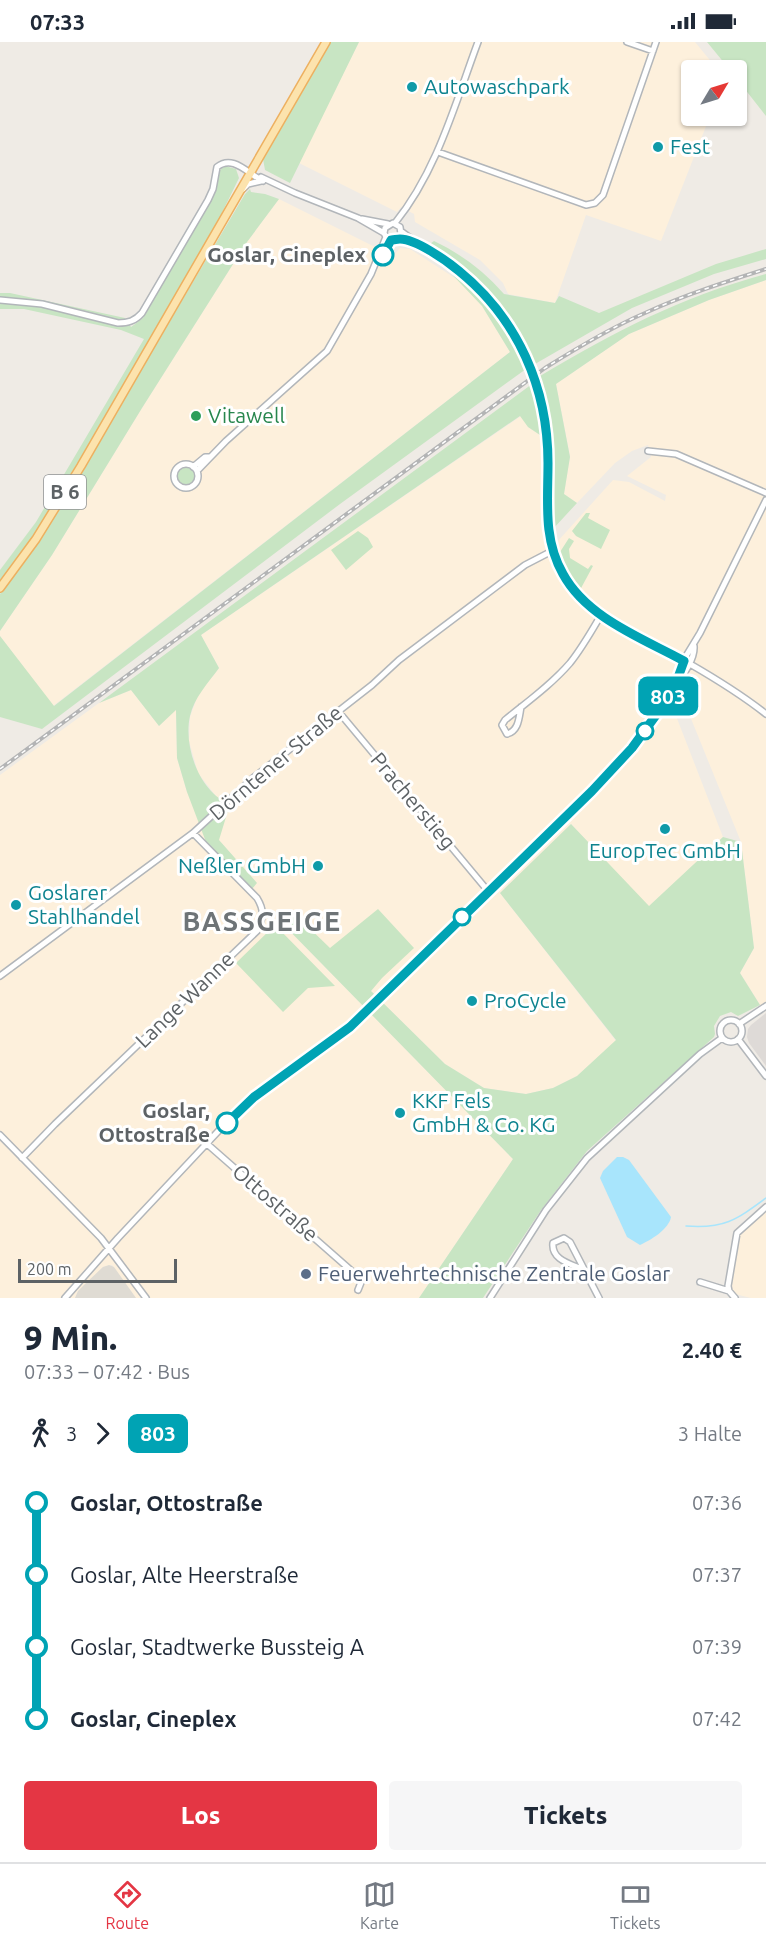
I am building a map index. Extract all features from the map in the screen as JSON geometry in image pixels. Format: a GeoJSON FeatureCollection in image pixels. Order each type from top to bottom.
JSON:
{"type":"FeatureCollection","features":[{"type":"Feature","properties":{"kind":"main road","name":"B 6"},"geometry":{"type":"LineString","coordinates":[[0,588],[36,539],[76,474],[326,42]]}},
{"type":"Feature","properties":{"kind":"street"},"geometry":{"type":"LineString","coordinates":[[195,469],[205,457],[209,457],[324,355],[378,260],[387,237],[408,207],[438,152],[478,42]]}},
{"type":"Feature","properties":{"kind":"street"},"geometry":{"type":"LineString","coordinates":[[627,42],[653,51]]}},
{"type":"Feature","properties":{"kind":"street"},"geometry":{"type":"LineString","coordinates":[[438,152],[585,205],[595,203],[603,195],[656,42]]}},
{"type":"Feature","properties":{"kind":"street"},"geometry":{"type":"LineString","coordinates":[[0,300],[42,304],[118,322],[127,323],[134,320],[142,313],[208,200],[213,189],[217,167],[222,163],[229,162],[272,183],[358,218],[396,226],[420,246],[457,269],[490,300],[504,317],[526,356],[539,390],[548,450],[547,527],[552,551],[571,587],[601,615],[686,662],[766,714]]}},
{"type":"Feature","properties":{"kind":"street"},"geometry":{"type":"LineString","coordinates":[[251,173],[263,181],[272,183]]}},
{"type":"Feature","properties":{"kind":"street"},"geometry":{"type":"LineString","coordinates":[[240,192],[248,184],[263,181]]}},
{"type":"Feature","properties":{"kind":"street"},"geometry":{"type":"LineString","coordinates":[[358,218],[387,237],[399,238],[420,246]]}},
{"type":"Feature","properties":{"kind":"street"},"geometry":{"type":"LineString","coordinates":[[396,226],[399,238]]}},
{"type":"Feature","properties":{"kind":"street"},"geometry":{"type":"LineString","coordinates":[[648,451],[676,454],[766,493]]}},
{"type":"Feature","properties":{"kind":"street"},"geometry":{"type":"LineString","coordinates":[[185,464],[195,469],[197,480],[191,487],[184,488],[176,483],[174,475],[178,467],[185,464]]}},
{"type":"Feature","properties":{"kind":"street"},"geometry":{"type":"LineString","coordinates":[[65,1298],[206,1143],[254,1097],[350,1027],[613,770],[650,724],[676,683],[690,648],[694,646],[766,500]]}},
{"type":"Feature","properties":{"kind":"street","name":"Dörntener Straße"},"geometry":{"type":"LineString","coordinates":[[0,976],[193,833],[253,778],[377,681],[399,660],[525,565],[552,551]]}},
{"type":"Feature","properties":{"kind":"street"},"geometry":{"type":"LineString","coordinates":[[521,707],[516,728],[507,734],[502,725],[505,720],[549,684],[568,665],[601,615]]}},
{"type":"Feature","properties":{"kind":"street","name":"Pracherstieg"},"geometry":{"type":"LineString","coordinates":[[338,711],[488,891]]}},
{"type":"Feature","properties":{"kind":"street","name":"Lange Wanne"},"geometry":{"type":"LineString","coordinates":[[22,1158],[257,931],[263,919],[264,909],[257,898],[193,833]]}},
{"type":"Feature","properties":{"kind":"street"},"geometry":{"type":"LineString","coordinates":[[739,1024],[766,1006]]}},
{"type":"Feature","properties":{"kind":"street"},"geometry":{"type":"LineString","coordinates":[[732,1020],[739,1024],[742,1030],[738,1039],[730,1042],[722,1038],[719,1030],[725,1021],[732,1020]]}},
{"type":"Feature","properties":{"kind":"street"},"geometry":{"type":"LineString","coordinates":[[490,1298],[546,1210],[587,1158],[700,1054],[722,1038]]}},
{"type":"Feature","properties":{"kind":"street"},"geometry":{"type":"LineString","coordinates":[[738,1039],[766,1076]]}},
{"type":"Feature","properties":{"kind":"street"},"geometry":{"type":"LineString","coordinates":[[0,1134],[109,1248],[146,1298]]}},
{"type":"Feature","properties":{"kind":"street","name":"Ottostraße"},"geometry":{"type":"LineString","coordinates":[[206,1143],[362,1280],[358,1290]]}},
{"type":"Feature","properties":{"kind":"street"},"geometry":{"type":"LineString","coordinates":[[729,1291],[736,1233],[766,1207]]}},
{"type":"Feature","properties":{"kind":"street"},"geometry":{"type":"LineString","coordinates":[[584,1270],[557,1257],[552,1249],[552,1243],[564,1238],[570,1242],[599,1298]]}},
{"type":"Feature","properties":{"kind":"street"},"geometry":{"type":"LineString","coordinates":[[700,1282],[729,1291],[735,1298]]}},
{"type":"Feature","properties":{"kind":"shaded area"},"geometry":{"type":"Polygon","coordinates":[[[359,42],[695,42],[710,60],[681,60],[681,126],[706,126],[661,241],[586,215],[555,303],[508,294],[503,283],[480,260],[415,222],[414,214],[401,207],[397,212],[299,163],[359,42]]]}},
{"type":"Feature","properties":{"kind":"shaded area"},"geometry":{"type":"Polygon","coordinates":[[[279,199],[393,256],[400,248],[410,249],[458,280],[482,306],[510,352],[53,706],[0,636],[0,631],[52,555],[247,242],[279,199]]]}},
{"type":"Feature","properties":{"kind":"shaded area"},"geometry":{"type":"Polygon","coordinates":[[[766,280],[766,1003],[760,1005],[740,973],[754,948],[741,842],[679,689],[671,703],[723,837],[649,907],[571,824],[500,893],[616,1041],[577,1076],[553,1088],[526,1094],[484,1088],[445,1064],[371,991],[382,978],[343,938],[330,949],[298,917],[277,918],[513,1159],[419,1298],[136,1298],[112,1265],[103,1267],[78,1291],[75,1298],[0,1298],[0,775],[99,703],[131,690],[159,726],[176,709],[177,758],[187,792],[219,840],[219,800],[198,773],[189,741],[190,717],[198,695],[219,668],[201,635],[521,416],[528,427],[543,437],[543,518],[547,545],[557,542],[613,480],[629,482],[665,501],[666,495],[627,476],[651,457],[648,445],[632,451],[615,463],[577,503],[564,494],[570,456],[556,384],[629,334],[709,300],[766,280]],[[220,841],[252,889],[256,883],[220,841]]]}},
{"type":"Feature","properties":{"kind":"shaded area"},"geometry":{"type":"Polygon","coordinates":[[[766,1013],[766,1066],[747,1037],[751,1025],[766,1013]]]}},
{"type":"Feature","properties":{"kind":"shaded area"},"geometry":{"type":"Polygon","coordinates":[[[766,1210],[766,1298],[751,1298],[735,1294],[732,1291],[732,1285],[738,1236],[766,1210]]]}},
{"type":"Feature","properties":{"kind":"shaded area"},"geometry":{"type":"Polygon","coordinates":[[[109,1265],[114,1267],[136,1298],[75,1298],[84,1285],[103,1267],[109,1265]]]}},
{"type":"Feature","properties":{"kind":"green space"},"geometry":{"type":"Polygon","coordinates":[[[330,42],[359,42],[290,183],[265,170],[263,159],[330,42]]]}},
{"type":"Feature","properties":{"kind":"green space"},"geometry":{"type":"Polygon","coordinates":[[[707,42],[766,42],[766,116],[747,92],[747,60],[722,60],[707,42]]]}},
{"type":"Feature","properties":{"kind":"green space"},"geometry":{"type":"Polygon","coordinates":[[[225,166],[236,169],[239,178],[218,221],[113,404],[33,537],[0,583],[0,570],[36,522],[144,339],[121,330],[24,309],[0,309],[0,293],[10,293],[125,318],[131,327],[143,318],[216,191],[219,171],[225,166]]]}},
{"type":"Feature","properties":{"kind":"green space"},"geometry":{"type":"Polygon","coordinates":[[[250,189],[251,192],[279,199],[247,242],[52,555],[0,631],[0,594],[64,500],[250,189]]]}},
{"type":"Feature","properties":{"kind":"green space"},"geometry":{"type":"Polygon","coordinates":[[[434,241],[472,264],[504,294],[555,303],[559,296],[599,313],[716,264],[766,249],[766,259],[714,274],[632,308],[535,364],[515,326],[489,290],[468,270],[430,244],[434,241]]]}},
{"type":"Feature","properties":{"kind":"green space"},"geometry":{"type":"Polygon","coordinates":[[[444,266],[470,287],[493,312],[512,339],[526,369],[340,504],[42,729],[0,717],[0,636],[54,706],[510,352],[482,306],[444,266]]]}},
{"type":"Feature","properties":{"kind":"green space"},"geometry":{"type":"Polygon","coordinates":[[[766,274],[766,280],[709,300],[629,334],[556,384],[570,457],[564,494],[577,503],[553,529],[552,453],[540,376],[595,344],[650,317],[706,293],[766,274]]]}},
{"type":"Feature","properties":{"kind":"green space"},"geometry":{"type":"Polygon","coordinates":[[[532,384],[541,415],[543,437],[528,427],[520,416],[201,635],[219,668],[192,709],[188,728],[189,741],[196,768],[202,779],[210,790],[230,804],[219,840],[257,883],[252,889],[206,842],[177,758],[176,710],[159,726],[131,690],[99,703],[532,384]]]}},
{"type":"Feature","properties":{"kind":"green space"},"geometry":{"type":"Polygon","coordinates":[[[186,467],[192,470],[195,476],[192,482],[186,485],[180,482],[177,476],[180,470],[186,467]]]}},
{"type":"Feature","properties":{"kind":"green space"},"geometry":{"type":"Polygon","coordinates":[[[586,513],[590,513],[588,518],[610,530],[601,549],[576,536],[572,531],[586,513]]]}},
{"type":"Feature","properties":{"kind":"green space"},"geometry":{"type":"Polygon","coordinates":[[[358,531],[368,538],[373,547],[346,570],[331,550],[358,531]]]}},
{"type":"Feature","properties":{"kind":"green space"},"geometry":{"type":"Polygon","coordinates":[[[569,538],[574,541],[569,549],[570,558],[588,569],[591,565],[593,566],[580,590],[564,566],[560,552],[569,538]]]}},
{"type":"Feature","properties":{"kind":"green space"},"geometry":{"type":"Polygon","coordinates":[[[571,824],[649,906],[723,837],[741,842],[754,948],[740,973],[760,1005],[738,1016],[731,1012],[720,1016],[714,1026],[714,1037],[587,1151],[541,1210],[483,1298],[419,1298],[513,1159],[276,917],[298,917],[330,948],[378,909],[414,948],[371,991],[445,1064],[484,1088],[526,1094],[553,1088],[577,1076],[616,1040],[500,893],[571,824]]]}},
{"type":"Feature","properties":{"kind":"green space"},"geometry":{"type":"Polygon","coordinates":[[[275,925],[335,986],[308,988],[283,1012],[236,963],[275,925]]]}},
{"type":"Feature","properties":{"kind":"water"},"geometry":{"type":"Polygon","coordinates":[[[617,1157],[629,1160],[671,1217],[663,1230],[640,1245],[627,1237],[600,1178],[603,1171],[617,1157]]]}},
{"type":"Feature","properties":{"kind":"waterway"},"geometry":{"type":"LineString","coordinates":[[686,1226],[710,1226],[729,1221],[766,1198]]}},
{"type":"Feature","properties":{"kind":"railway"},"geometry":{"type":"LineString","coordinates":[[0,769],[545,368],[606,332],[645,313],[766,269]]}},
{"type":"Feature","properties":{"kind":"bus line","name":"803"},"geometry":{"type":"LineString","coordinates":[[227,1123],[254,1097],[350,1027],[613,770],[659,711],[676,683],[684,661],[609,621],[578,596],[564,577],[552,551],[547,527],[548,450],[539,390],[526,356],[504,317],[490,300],[457,269],[420,246],[399,238],[391,240],[383,255]]}},
{"type":"Feature","properties":{"kind":"place","name":"Autowaschpark"},"geometry":{"type":"Point","coordinates":[412,87]}},
{"type":"Feature","properties":{"kind":"place","name":"Fest"},"geometry":{"type":"Point","coordinates":[658,147]}},
{"type":"Feature","properties":{"kind":"place","name":"Goslar, Cineplex"},"geometry":{"type":"Point","coordinates":[383,255]}},
{"type":"Feature","properties":{"kind":"place","name":"Vitawell"},"geometry":{"type":"Point","coordinates":[196,416]}},
{"type":"Feature","properties":{"kind":"place","name":"EuropTec GmbH"},"geometry":{"type":"Point","coordinates":[665,829]}},
{"type":"Feature","properties":{"kind":"place","name":"Neßler GmbH"},"geometry":{"type":"Point","coordinates":[318,866]}},
{"type":"Feature","properties":{"kind":"place","name":"Goslarer Stahlhandel"},"geometry":{"type":"Point","coordinates":[16,905]}},
{"type":"Feature","properties":{"kind":"place","name":"ProCycle"},"geometry":{"type":"Point","coordinates":[472,1001]}},
{"type":"Feature","properties":{"kind":"place","name":"KKF Fels GmbH & Co. KG"},"geometry":{"type":"Point","coordinates":[400,1113]}},
{"type":"Feature","properties":{"kind":"place","name":"Goslar, Ottostraße"},"geometry":{"type":"Point","coordinates":[227,1123]}},
{"type":"Feature","properties":{"kind":"place","name":"Feuerwehrtechnische Zentrale Goslar"},"geometry":{"type":"Point","coordinates":[306,1274]}},
{"type":"Feature","properties":{"kind":"district","name":"BASSGEIGE"},"geometry":{"type":"Point","coordinates":[262,922]}}]}
